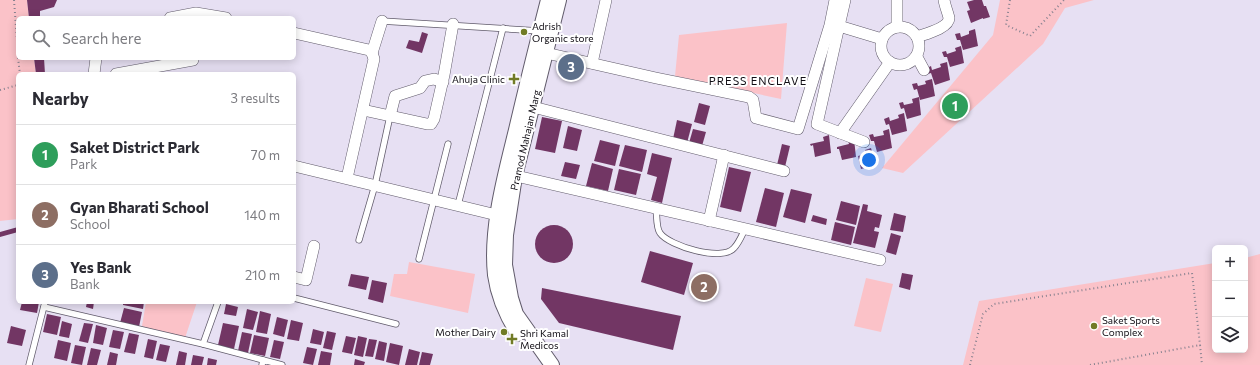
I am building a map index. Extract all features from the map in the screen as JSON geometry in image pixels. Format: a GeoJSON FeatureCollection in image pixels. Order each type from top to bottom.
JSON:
{"type":"FeatureCollection","features":[{"type":"Feature","properties":{"kind":"street","name":"Pramod Mahajan Marg"},"geometry":{"type":"LineString","coordinates":[[540,365],[507,317],[495,274],[510,175],[548,0]]}},
{"type":"Feature","properties":{"kind":"street","name":"Pramod Mahajan Marg"},"geometry":{"type":"LineString","coordinates":[[510,175],[533,107],[559,0]]}},
{"type":"Feature","properties":{"kind":"street"},"geometry":{"type":"LineString","coordinates":[[592,63],[606,0]]}},
{"type":"Feature","properties":{"kind":"street"},"geometry":{"type":"LineString","coordinates":[[546,53],[749,97],[753,100],[756,118],[798,129],[830,25],[835,0]]}},
{"type":"Feature","properties":{"kind":"street"},"geometry":{"type":"LineString","coordinates":[[845,0],[817,124],[864,142]]}},
{"type":"Feature","properties":{"kind":"street"},"geometry":{"type":"LineString","coordinates":[[897,0],[897,27]]}},
{"type":"Feature","properties":{"kind":"street"},"geometry":{"type":"LineString","coordinates":[[917,37],[942,27],[947,23],[949,19],[944,0]]}},
{"type":"Feature","properties":{"kind":"street"},"geometry":{"type":"LineString","coordinates":[[180,16],[196,13],[214,16]]}},
{"type":"Feature","properties":{"kind":"street"},"geometry":{"type":"LineString","coordinates":[[347,178],[374,59],[372,53],[382,21]]}},
{"type":"Feature","properties":{"kind":"street"},"geometry":{"type":"LineString","coordinates":[[363,110],[431,124],[434,119],[443,82],[453,24]]}},
{"type":"Feature","properties":{"kind":"street"},"geometry":{"type":"LineString","coordinates":[[839,26],[882,38]]}},
{"type":"Feature","properties":{"kind":"street"},"geometry":{"type":"LineString","coordinates":[[897,27],[910,29],[917,37],[920,44],[917,56],[907,64],[901,66],[890,62],[882,51],[882,38],[886,33],[897,27]]}},
{"type":"Feature","properties":{"kind":"street"},"geometry":{"type":"LineString","coordinates":[[296,33],[369,50],[372,53]]}},
{"type":"Feature","properties":{"kind":"street"},"geometry":{"type":"LineString","coordinates":[[917,56],[924,70]]}},
{"type":"Feature","properties":{"kind":"street"},"geometry":{"type":"LineString","coordinates":[[94,72],[96,60]]}},
{"type":"Feature","properties":{"kind":"street"},"geometry":{"type":"LineString","coordinates":[[127,72],[193,60]]}},
{"type":"Feature","properties":{"kind":"street"},"geometry":{"type":"LineString","coordinates":[[840,133],[890,62]]}},
{"type":"Feature","properties":{"kind":"street"},"geometry":{"type":"LineString","coordinates":[[390,116],[395,96],[420,88],[425,81],[434,79],[443,82]]}},
{"type":"Feature","properties":{"kind":"street"},"geometry":{"type":"LineString","coordinates":[[533,107],[784,171]]}},
{"type":"Feature","properties":{"kind":"street"},"geometry":{"type":"LineString","coordinates":[[709,221],[724,155]]}},
{"type":"Feature","properties":{"kind":"street"},"geometry":{"type":"LineString","coordinates":[[296,166],[504,216]]}},
{"type":"Feature","properties":{"kind":"street"},"geometry":{"type":"LineString","coordinates":[[510,175],[880,260]]}},
{"type":"Feature","properties":{"kind":"street","name":"Pramod Mahajan Marg"},"geometry":{"type":"LineString","coordinates":[[501,235],[511,298],[516,314],[552,365]]}},
{"type":"Feature","properties":{"kind":"street"},"geometry":{"type":"LineString","coordinates":[[296,278],[306,280],[314,246]]}},
{"type":"Feature","properties":{"kind":"lane"},"geometry":{"type":"LineString","coordinates":[[382,21],[453,24],[540,32]]}},
{"type":"Feature","properties":{"kind":"lane"},"geometry":{"type":"LineString","coordinates":[[458,205],[503,28]]}},
{"type":"Feature","properties":{"kind":"lane"},"geometry":{"type":"LineString","coordinates":[[359,240],[375,185],[390,116]]}},
{"type":"Feature","properties":{"kind":"lane"},"geometry":{"type":"LineString","coordinates":[[418,259],[448,144]]}},
{"type":"Feature","properties":{"kind":"lane"},"geometry":{"type":"LineString","coordinates":[[656,208],[658,232],[667,241],[705,253],[722,255],[734,249],[745,229]]}},
{"type":"Feature","properties":{"kind":"lane"},"geometry":{"type":"LineString","coordinates":[[296,299],[396,324]]}},
{"type":"Feature","properties":{"kind":"lane"},"geometry":{"type":"LineString","coordinates":[[203,344],[217,304]]}},
{"type":"Feature","properties":{"kind":"lane"},"geometry":{"type":"LineString","coordinates":[[29,365],[45,305],[203,344],[262,362],[282,365]]}},
{"type":"Feature","properties":{"kind":"path"},"geometry":{"type":"LineString","coordinates":[[14,0],[16,27]]}},
{"type":"Feature","properties":{"kind":"path"},"geometry":{"type":"LineString","coordinates":[[1010,0],[1006,25],[1030,36],[1064,0]]}},
{"type":"Feature","properties":{"kind":"path"},"geometry":{"type":"LineString","coordinates":[[18,60],[20,72]]}},
{"type":"Feature","properties":{"kind":"path"},"geometry":{"type":"LineString","coordinates":[[0,90],[16,86]]}},
{"type":"Feature","properties":{"kind":"path"},"geometry":{"type":"LineString","coordinates":[[970,365],[983,314],[994,304],[1192,272],[1202,365]]}},
{"type":"Feature","properties":{"kind":"path"},"geometry":{"type":"LineString","coordinates":[[1090,365],[1200,345]]}},
{"type":"Feature","properties":{"kind":"shaded area"},"geometry":{"type":"Polygon","coordinates":[[[0,0],[27,0],[29,16],[16,16],[16,60],[34,60],[36,72],[16,72],[16,219],[0,221],[0,0]]]}},
{"type":"Feature","properties":{"kind":"shaded area"},"geometry":{"type":"Polygon","coordinates":[[[1000,0],[1094,0],[1065,8],[1043,44],[903,173],[882,168],[993,35],[1000,0]]]}},
{"type":"Feature","properties":{"kind":"shaded area"},"geometry":{"type":"Polygon","coordinates":[[[787,23],[781,99],[675,76],[679,35],[787,23]]]}},
{"type":"Feature","properties":{"kind":"shaded area","name":"Saket Sports Complex"},"geometry":{"type":"Polygon","coordinates":[[[1260,254],[1260,365],[963,365],[979,301],[1212,263],[1212,353],[1248,353],[1248,257],[1260,254]]]}},
{"type":"Feature","properties":{"kind":"shaded area"},"geometry":{"type":"Polygon","coordinates":[[[409,262],[475,274],[468,313],[390,296],[394,274],[407,274],[409,262]]]}},
{"type":"Feature","properties":{"kind":"shaded area"},"geometry":{"type":"Polygon","coordinates":[[[866,278],[893,284],[881,332],[854,326],[866,278]]]}},
{"type":"Feature","properties":{"kind":"shaded area"},"geometry":{"type":"Polygon","coordinates":[[[146,304],[196,304],[184,341],[142,326],[146,304]]]}},
{"type":"Feature","properties":{"kind":"building"},"geometry":{"type":"Polygon","coordinates":[[[27,0],[57,0],[54,7],[40,11],[40,16],[29,16],[27,0]]]}},
{"type":"Feature","properties":{"kind":"building"},"geometry":{"type":"Polygon","coordinates":[[[982,0],[990,17],[971,23],[967,11],[970,10],[967,2],[982,0]]]}},
{"type":"Feature","properties":{"kind":"building"},"geometry":{"type":"Polygon","coordinates":[[[975,29],[978,46],[963,50],[960,40],[957,40],[955,34],[960,33],[961,37],[969,34],[969,31],[975,29]]]}},
{"type":"Feature","properties":{"kind":"building"},"geometry":{"type":"Polygon","coordinates":[[[422,32],[428,34],[422,53],[406,48],[409,40],[419,42],[422,32]]]}},
{"type":"Feature","properties":{"kind":"building"},"geometry":{"type":"Polygon","coordinates":[[[961,46],[964,63],[950,67],[947,57],[944,57],[942,52],[946,51],[947,54],[956,51],[955,48],[961,46]]]}},
{"type":"Feature","properties":{"kind":"building"},"geometry":{"type":"Polygon","coordinates":[[[34,60],[44,60],[45,72],[36,72],[34,60]]]}},
{"type":"Feature","properties":{"kind":"building"},"geometry":{"type":"Polygon","coordinates":[[[947,62],[950,80],[935,85],[931,73],[928,74],[927,68],[931,66],[932,70],[941,67],[940,64],[947,62]]]}},
{"type":"Feature","properties":{"kind":"building"},"geometry":{"type":"Polygon","coordinates":[[[932,79],[935,96],[920,100],[917,89],[914,90],[912,84],[917,83],[918,86],[926,84],[925,81],[932,79]]]}},
{"type":"Feature","properties":{"kind":"building"},"geometry":{"type":"Polygon","coordinates":[[[919,97],[921,115],[907,119],[904,108],[901,109],[899,103],[903,102],[904,105],[913,103],[912,99],[919,97]]]}},
{"type":"Feature","properties":{"kind":"building"},"geometry":{"type":"Polygon","coordinates":[[[699,103],[710,106],[705,125],[694,122],[699,103]]]}},
{"type":"Feature","properties":{"kind":"building"},"geometry":{"type":"Polygon","coordinates":[[[904,113],[907,131],[892,135],[889,124],[886,125],[884,119],[889,117],[890,121],[899,118],[898,115],[904,113]]]}},
{"type":"Feature","properties":{"kind":"building"},"geometry":{"type":"Polygon","coordinates":[[[542,117],[562,121],[555,153],[535,149],[542,117]]]}},
{"type":"Feature","properties":{"kind":"building"},"geometry":{"type":"Polygon","coordinates":[[[677,120],[692,124],[687,143],[673,139],[677,120]]]}},
{"type":"Feature","properties":{"kind":"building"},"geometry":{"type":"Polygon","coordinates":[[[568,126],[582,130],[577,151],[563,148],[568,126]]]}},
{"type":"Feature","properties":{"kind":"building"},"geometry":{"type":"Polygon","coordinates":[[[693,129],[706,132],[702,146],[689,143],[693,129]]]}},
{"type":"Feature","properties":{"kind":"building"},"geometry":{"type":"Polygon","coordinates":[[[889,129],[892,148],[877,152],[874,141],[871,141],[869,135],[873,134],[874,137],[884,135],[883,131],[889,129]]]}},
{"type":"Feature","properties":{"kind":"building"},"geometry":{"type":"Polygon","coordinates":[[[829,135],[831,153],[815,157],[813,145],[811,146],[810,144],[824,141],[823,137],[829,135]]]}},
{"type":"Feature","properties":{"kind":"building"},"geometry":{"type":"Polygon","coordinates":[[[854,139],[856,157],[842,160],[837,147],[849,144],[848,140],[854,139]]]}},
{"type":"Feature","properties":{"kind":"building"},"geometry":{"type":"Polygon","coordinates":[[[600,140],[620,145],[615,166],[594,161],[600,140]]]}},
{"type":"Feature","properties":{"kind":"building"},"geometry":{"type":"Polygon","coordinates":[[[782,144],[790,146],[785,167],[777,165],[782,144]]]}},
{"type":"Feature","properties":{"kind":"building"},"geometry":{"type":"Polygon","coordinates":[[[625,145],[647,150],[642,172],[619,166],[625,145]]]}},
{"type":"Feature","properties":{"kind":"building"},"geometry":{"type":"Polygon","coordinates":[[[871,148],[873,155],[869,156],[872,166],[861,169],[858,156],[866,154],[865,150],[871,148]]]}},
{"type":"Feature","properties":{"kind":"building"},"geometry":{"type":"Polygon","coordinates":[[[652,153],[672,158],[662,203],[651,200],[657,177],[647,174],[652,153]]]}},
{"type":"Feature","properties":{"kind":"building"},"geometry":{"type":"Polygon","coordinates":[[[565,162],[580,165],[576,179],[561,176],[565,162]]]}},
{"type":"Feature","properties":{"kind":"building"},"geometry":{"type":"Polygon","coordinates":[[[592,163],[613,169],[608,191],[586,186],[592,163]]]}},
{"type":"Feature","properties":{"kind":"building"},"geometry":{"type":"Polygon","coordinates":[[[729,167],[751,172],[741,212],[720,207],[729,167]]]}},
{"type":"Feature","properties":{"kind":"building"},"geometry":{"type":"Polygon","coordinates":[[[619,169],[641,174],[636,195],[614,190],[619,169]]]}},
{"type":"Feature","properties":{"kind":"building"},"geometry":{"type":"Polygon","coordinates":[[[765,188],[784,193],[776,227],[756,222],[765,188]]]}},
{"type":"Feature","properties":{"kind":"building"},"geometry":{"type":"Polygon","coordinates":[[[791,189],[812,194],[805,223],[783,217],[791,189]]]}},
{"type":"Feature","properties":{"kind":"building"},"geometry":{"type":"Polygon","coordinates":[[[841,201],[860,206],[856,225],[836,220],[841,201]]]}},
{"type":"Feature","properties":{"kind":"building"},"geometry":{"type":"Polygon","coordinates":[[[863,204],[868,205],[867,211],[882,215],[879,228],[875,227],[874,231],[879,232],[875,248],[853,243],[863,204]]]}},
{"type":"Feature","properties":{"kind":"building"},"geometry":{"type":"Polygon","coordinates":[[[894,213],[906,216],[903,232],[890,230],[894,213]]]}},
{"type":"Feature","properties":{"kind":"building"},"geometry":{"type":"Polygon","coordinates":[[[813,215],[827,219],[826,225],[811,221],[813,215]]]}},
{"type":"Feature","properties":{"kind":"building"},"geometry":{"type":"Polygon","coordinates":[[[835,222],[855,227],[851,245],[831,240],[835,222]]]}},
{"type":"Feature","properties":{"kind":"building"},"geometry":{"type":"Polygon","coordinates":[[[554,225],[564,228],[570,234],[573,244],[570,254],[564,260],[554,263],[544,260],[538,254],[535,244],[538,234],[544,228],[554,225]]]}},
{"type":"Feature","properties":{"kind":"building"},"geometry":{"type":"Polygon","coordinates":[[[16,228],[16,233],[0,237],[0,232],[16,228]]]}},
{"type":"Feature","properties":{"kind":"building"},"geometry":{"type":"Polygon","coordinates":[[[891,233],[901,236],[896,255],[886,252],[891,233]]]}},
{"type":"Feature","properties":{"kind":"building"},"geometry":{"type":"Polygon","coordinates":[[[650,251],[693,263],[684,295],[641,282],[650,251]]]}},
{"type":"Feature","properties":{"kind":"building"},"geometry":{"type":"Polygon","coordinates":[[[902,273],[913,275],[910,290],[899,287],[902,273]]]}},
{"type":"Feature","properties":{"kind":"building"},"geometry":{"type":"Polygon","coordinates":[[[351,274],[369,277],[366,290],[348,286],[351,274]]]}},
{"type":"Feature","properties":{"kind":"building"},"geometry":{"type":"Polygon","coordinates":[[[372,280],[387,283],[383,303],[368,299],[372,280]]]}},
{"type":"Feature","properties":{"kind":"building"},"geometry":{"type":"Polygon","coordinates":[[[542,288],[681,316],[673,350],[559,323],[541,299],[542,288]]]}},
{"type":"Feature","properties":{"kind":"building"},"geometry":{"type":"Polygon","coordinates":[[[22,304],[39,304],[37,313],[20,310],[22,304]]]}},
{"type":"Feature","properties":{"kind":"building"},"geometry":{"type":"Polygon","coordinates":[[[87,304],[94,304],[93,309],[86,307],[87,304]]]}},
{"type":"Feature","properties":{"kind":"building"},"geometry":{"type":"Polygon","coordinates":[[[123,304],[144,304],[143,309],[123,304]]]}},
{"type":"Feature","properties":{"kind":"building"},"geometry":{"type":"Polygon","coordinates":[[[226,304],[238,307],[236,316],[224,314],[226,304]]]}},
{"type":"Feature","properties":{"kind":"building"},"geometry":{"type":"Polygon","coordinates":[[[124,308],[142,312],[139,327],[120,323],[124,308]]]}},
{"type":"Feature","properties":{"kind":"building"},"geometry":{"type":"Polygon","coordinates":[[[247,309],[258,312],[253,330],[243,328],[247,309]]]}},
{"type":"Feature","properties":{"kind":"building"},"geometry":{"type":"Polygon","coordinates":[[[260,311],[271,314],[267,334],[256,332],[260,311]]]}},
{"type":"Feature","properties":{"kind":"building"},"geometry":{"type":"Polygon","coordinates":[[[47,314],[61,317],[57,335],[43,332],[47,314]]]}},
{"type":"Feature","properties":{"kind":"building"},"geometry":{"type":"Polygon","coordinates":[[[277,317],[288,320],[284,337],[273,334],[277,317]]]}},
{"type":"Feature","properties":{"kind":"building"},"geometry":{"type":"Polygon","coordinates":[[[291,320],[303,323],[299,341],[287,339],[291,320]]]}},
{"type":"Feature","properties":{"kind":"building"},"geometry":{"type":"Polygon","coordinates":[[[62,321],[72,324],[69,338],[59,336],[62,321]]]}},
{"type":"Feature","properties":{"kind":"building"},"geometry":{"type":"Polygon","coordinates":[[[84,323],[93,324],[88,343],[79,341],[84,323]]]}},
{"type":"Feature","properties":{"kind":"building"},"geometry":{"type":"Polygon","coordinates":[[[223,323],[239,326],[234,349],[218,345],[223,323]]]}},
{"type":"Feature","properties":{"kind":"building"},"geometry":{"type":"Polygon","coordinates":[[[96,325],[107,328],[103,345],[93,343],[96,325]]]}},
{"type":"Feature","properties":{"kind":"building"},"geometry":{"type":"Polygon","coordinates":[[[11,326],[26,330],[22,346],[7,343],[11,326]]]}},
{"type":"Feature","properties":{"kind":"building"},"geometry":{"type":"Polygon","coordinates":[[[313,329],[324,332],[321,345],[310,343],[313,329]]]}},
{"type":"Feature","properties":{"kind":"building"},"geometry":{"type":"Polygon","coordinates":[[[113,330],[124,332],[120,349],[109,347],[113,330]]]}},
{"type":"Feature","properties":{"kind":"building"},"geometry":{"type":"Polygon","coordinates":[[[327,331],[336,333],[332,350],[323,348],[327,331]]]}},
{"type":"Feature","properties":{"kind":"building"},"geometry":{"type":"Polygon","coordinates":[[[242,332],[252,334],[248,353],[238,351],[242,332]]]}},
{"type":"Feature","properties":{"kind":"building"},"geometry":{"type":"Polygon","coordinates":[[[129,333],[139,335],[135,354],[124,352],[129,333]]]}},
{"type":"Feature","properties":{"kind":"building"},"geometry":{"type":"Polygon","coordinates":[[[254,335],[269,338],[265,356],[250,353],[254,335]]]}},
{"type":"Feature","properties":{"kind":"building"},"geometry":{"type":"Polygon","coordinates":[[[346,336],[356,338],[352,354],[342,352],[346,336]]]}},
{"type":"Feature","properties":{"kind":"building"},"geometry":{"type":"Polygon","coordinates":[[[358,336],[367,338],[363,357],[354,355],[358,336]]]}},
{"type":"Feature","properties":{"kind":"building"},"geometry":{"type":"Polygon","coordinates":[[[148,339],[157,341],[153,359],[144,357],[148,339]]]}},
{"type":"Feature","properties":{"kind":"building"},"geometry":{"type":"Polygon","coordinates":[[[369,339],[377,340],[373,357],[365,356],[369,339]]]}},
{"type":"Feature","properties":{"kind":"building"},"geometry":{"type":"Polygon","coordinates":[[[58,340],[71,343],[67,361],[54,358],[58,340]]]}},
{"type":"Feature","properties":{"kind":"building"},"geometry":{"type":"Polygon","coordinates":[[[274,340],[284,342],[280,359],[270,357],[274,340]]]}},
{"type":"Feature","properties":{"kind":"building"},"geometry":{"type":"Polygon","coordinates":[[[379,341],[387,343],[384,361],[375,359],[379,341]]]}},
{"type":"Feature","properties":{"kind":"building"},"geometry":{"type":"Polygon","coordinates":[[[390,343],[403,346],[399,365],[386,362],[390,343]]]}},
{"type":"Feature","properties":{"kind":"building"},"geometry":{"type":"Polygon","coordinates":[[[160,344],[170,346],[166,362],[156,360],[160,344]]]}},
{"type":"Feature","properties":{"kind":"building"},"geometry":{"type":"Polygon","coordinates":[[[75,345],[86,347],[82,365],[71,363],[75,345]]]}},
{"type":"Feature","properties":{"kind":"building"},"geometry":{"type":"Polygon","coordinates":[[[307,347],[317,349],[313,365],[303,363],[307,347]]]}},
{"type":"Feature","properties":{"kind":"building"},"geometry":{"type":"Polygon","coordinates":[[[91,348],[101,350],[97,365],[87,365],[91,348]]]}},
{"type":"Feature","properties":{"kind":"building"},"geometry":{"type":"Polygon","coordinates":[[[409,349],[420,352],[417,365],[405,365],[409,349]]]}},
{"type":"Feature","properties":{"kind":"building"},"geometry":{"type":"Polygon","coordinates":[[[179,351],[187,353],[185,365],[176,365],[179,351]]]}},
{"type":"Feature","properties":{"kind":"building"},"geometry":{"type":"Polygon","coordinates":[[[321,351],[332,353],[330,365],[318,365],[321,351]]]}},
{"type":"Feature","properties":{"kind":"building"},"geometry":{"type":"Polygon","coordinates":[[[110,352],[118,354],[116,365],[107,365],[110,352]]]}},
{"type":"Feature","properties":{"kind":"building"},"geometry":{"type":"Polygon","coordinates":[[[422,352],[433,354],[430,365],[419,365],[422,352]]]}},
{"type":"Feature","properties":{"kind":"building"},"geometry":{"type":"Polygon","coordinates":[[[193,355],[204,357],[202,365],[191,365],[193,355]]]}},
{"type":"Feature","properties":{"kind":"building"},"geometry":{"type":"Polygon","coordinates":[[[208,358],[217,360],[216,365],[207,365],[208,358]]]}},
{"type":"Feature","properties":{"kind":"building"},"geometry":{"type":"Polygon","coordinates":[[[355,359],[365,362],[364,365],[354,365],[355,359]]]}},
{"type":"Feature","properties":{"kind":"place","name":"Adrish Organic store"},"geometry":{"type":"Point","coordinates":[524,32]}},
{"type":"Feature","properties":{"kind":"place","name":"Yes Bank"},"geometry":{"type":"Point","coordinates":[571,67]}},
{"type":"Feature","properties":{"kind":"place","name":"Ahuja Clinic"},"geometry":{"type":"Point","coordinates":[514,79]}},
{"type":"Feature","properties":{"kind":"place","name":"Saket District Park"},"geometry":{"type":"Point","coordinates":[955,106]}},
{"type":"Feature","properties":{"kind":"place","name":"Gyan Bharati School"},"geometry":{"type":"Point","coordinates":[704,287]}},
{"type":"Feature","properties":{"kind":"place","name":"Saket Sports Complex"},"geometry":{"type":"Point","coordinates":[1094,326]}},
{"type":"Feature","properties":{"kind":"place","name":"Mother Dairy"},"geometry":{"type":"Point","coordinates":[504,332]}},
{"type":"Feature","properties":{"kind":"place","name":"Shri Kamal Medicos"},"geometry":{"type":"Point","coordinates":[512,339]}},
{"type":"Feature","properties":{"kind":"district","name":"PRESS ENCLAVE"},"geometry":{"type":"Point","coordinates":[758,81]}}]}
